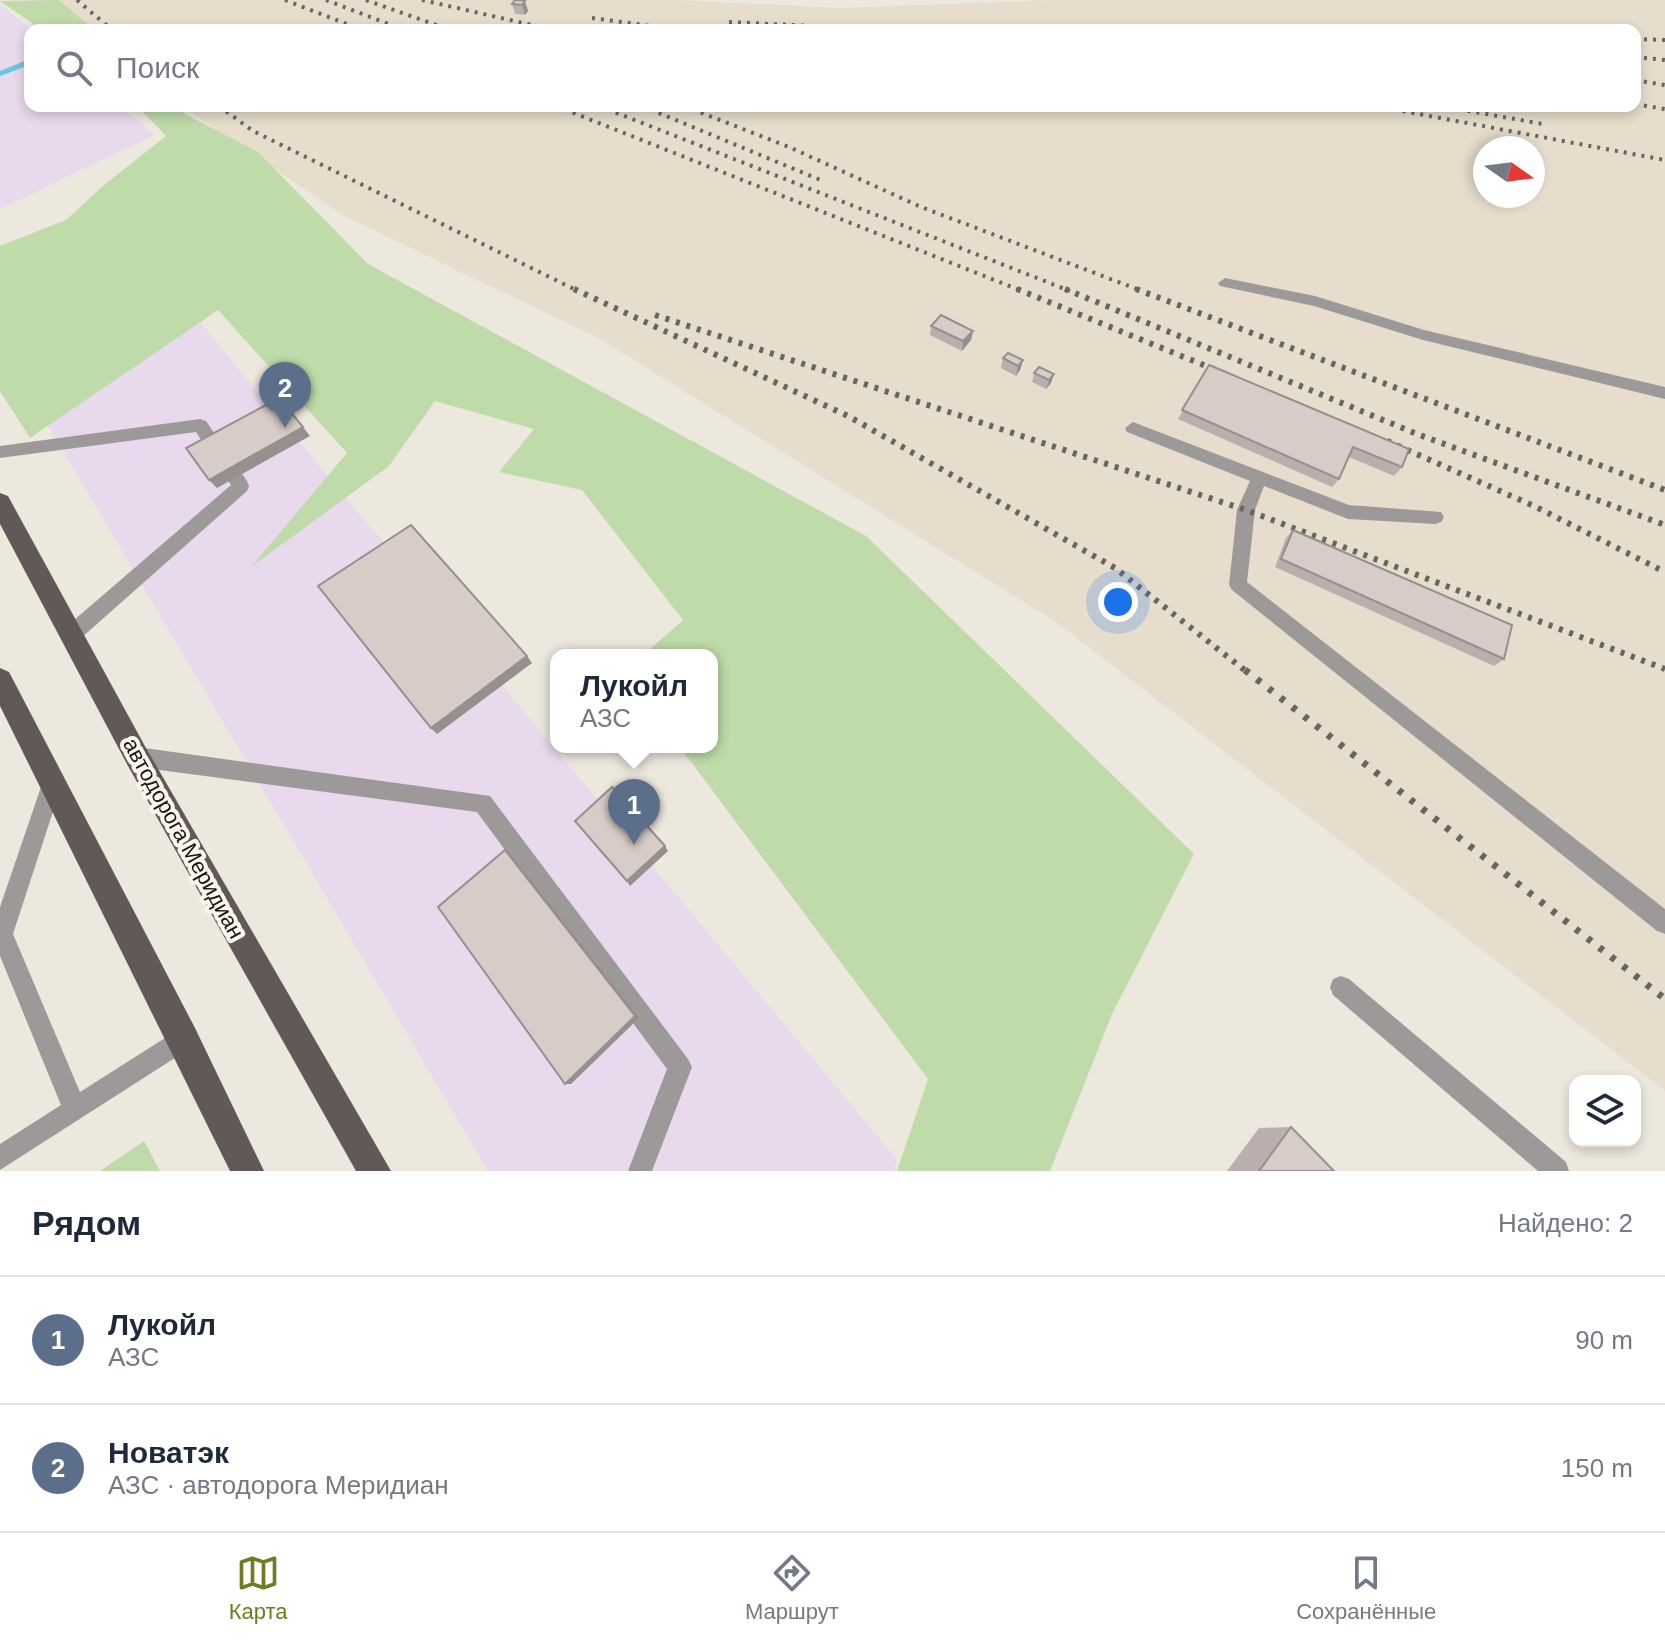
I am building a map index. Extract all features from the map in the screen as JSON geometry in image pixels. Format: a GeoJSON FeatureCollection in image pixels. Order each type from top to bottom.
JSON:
{"type":"FeatureCollection","features":[{"type":"Feature","properties":{"kind":"main road","name":"автодорога Меридиан"},"geometry":{"type":"LineString","coordinates":[[0,502],[137,757],[374,1171]]}},
{"type":"Feature","properties":{"kind":"main road"},"geometry":{"type":"LineString","coordinates":[[0,680],[184,1039],[247,1171]]}},
{"type":"Feature","properties":{"kind":"lane"},"geometry":{"type":"LineString","coordinates":[[1225,283],[1315,301],[1423,335],[1665,393]]}},
{"type":"Feature","properties":{"kind":"lane"},"geometry":{"type":"LineString","coordinates":[[0,452],[200,425],[241,486],[73,633]]}},
{"type":"Feature","properties":{"kind":"lane"},"geometry":{"type":"LineString","coordinates":[[1133,428],[1348,512],[1435,517]]}},
{"type":"Feature","properties":{"kind":"lane"},"geometry":{"type":"LineString","coordinates":[[1260,476],[1246,510],[1238,585],[1665,923]]}},
{"type":"Feature","properties":{"kind":"lane"},"geometry":{"type":"LineString","coordinates":[[137,757],[483,803],[680,1067],[640,1171]]}},
{"type":"Feature","properties":{"kind":"lane"},"geometry":{"type":"LineString","coordinates":[[53,781],[2,934],[75,1110]]}},
{"type":"Feature","properties":{"kind":"lane"},"geometry":{"type":"LineString","coordinates":[[1341,987],[1557,1171]]}},
{"type":"Feature","properties":{"kind":"lane"},"geometry":{"type":"LineString","coordinates":[[0,1158],[184,1039]]}},
{"type":"Feature","properties":{"kind":"shaded area"},"geometry":{"type":"Polygon","coordinates":[[[50,0],[679,0],[841,8],[1050,0],[1665,0],[1665,1091],[1056,622],[600,339],[344,216],[190,112],[1641,112],[1641,24],[81,24],[50,0]]]}},
{"type":"Feature","properties":{"kind":"shaded area"},"geometry":{"type":"Polygon","coordinates":[[[0,5],[25,24],[24,112],[127,112],[154,135],[0,209],[0,5]]]}},
{"type":"Feature","properties":{"kind":"shaded area"},"geometry":{"type":"Polygon","coordinates":[[[179,297],[550,743],[550,753],[558,753],[897,1160],[894,1171],[488,1171],[20,378],[179,297]]]}},
{"type":"Feature","properties":{"kind":"green space"},"geometry":{"type":"Polygon","coordinates":[[[58,0],[88,24],[33,24],[0,1],[58,0]]]}},
{"type":"Feature","properties":{"kind":"green space"},"geometry":{"type":"Polygon","coordinates":[[[143,112],[181,112],[258,152],[368,264],[866,536],[1194,854],[1112,1014],[1050,1171],[897,1171],[928,1079],[684,753],[718,753],[718,649],[650,649],[683,620],[582,490],[499,472],[534,429],[435,401],[389,466],[251,567],[347,453],[218,310],[30,438],[0,391],[0,246],[66,220],[166,136],[143,112]]]}},
{"type":"Feature","properties":{"kind":"green space"},"geometry":{"type":"Polygon","coordinates":[[[144,1141],[160,1171],[100,1171],[144,1141]]]}},
{"type":"Feature","properties":{"kind":"building"},"geometry":{"type":"Polygon","coordinates":[[[515,0],[525,1],[522,5],[512,4],[515,0]]]}},
{"type":"Feature","properties":{"kind":"building"},"geometry":{"type":"Polygon","coordinates":[[[941,315],[973,331],[963,341],[931,326],[941,315]]]}},
{"type":"Feature","properties":{"kind":"building"},"geometry":{"type":"Polygon","coordinates":[[[1008,353],[1023,360],[1018,366],[1003,358],[1008,353]]]}},
{"type":"Feature","properties":{"kind":"building"},"geometry":{"type":"Polygon","coordinates":[[[1209,365],[1409,449],[1402,467],[1353,447],[1339,479],[1182,410],[1209,365]]]}},
{"type":"Feature","properties":{"kind":"building"},"geometry":{"type":"Polygon","coordinates":[[[1039,367],[1054,374],[1049,380],[1034,373],[1039,367]]]}},
{"type":"Feature","properties":{"kind":"building"},"geometry":{"type":"Polygon","coordinates":[[[279,398],[303,427],[209,480],[186,448],[279,398]]]}},
{"type":"Feature","properties":{"kind":"building"},"geometry":{"type":"Polygon","coordinates":[[[411,525],[527,656],[431,728],[318,586],[411,525]]]}},
{"type":"Feature","properties":{"kind":"building"},"geometry":{"type":"Polygon","coordinates":[[[1293,530],[1512,625],[1504,659],[1281,559],[1293,530]]]}},
{"type":"Feature","properties":{"kind":"building"},"geometry":{"type":"Polygon","coordinates":[[[612,787],[665,846],[627,881],[575,821],[612,787]]]}},
{"type":"Feature","properties":{"kind":"building"},"geometry":{"type":"Polygon","coordinates":[[[505,850],[635,1016],[565,1084],[438,907],[505,850]]]}},
{"type":"Feature","properties":{"kind":"building"},"geometry":{"type":"Polygon","coordinates":[[[1291,1127],[1334,1171],[1259,1171],[1291,1127]]]}},
{"type":"Feature","properties":{"kind":"waterway"},"geometry":{"type":"LineString","coordinates":[[0,74],[24,64]]}},
{"type":"Feature","properties":{"kind":"railway"},"geometry":{"type":"LineString","coordinates":[[77,0],[105,24]]}},
{"type":"Feature","properties":{"kind":"railway"},"geometry":{"type":"LineString","coordinates":[[285,0],[347,24]]}},
{"type":"Feature","properties":{"kind":"railway"},"geometry":{"type":"LineString","coordinates":[[326,0],[388,24]]}},
{"type":"Feature","properties":{"kind":"railway"},"geometry":{"type":"LineString","coordinates":[[366,0],[433,24]]}},
{"type":"Feature","properties":{"kind":"railway"},"geometry":{"type":"LineString","coordinates":[[422,0],[528,24]]}},
{"type":"Feature","properties":{"kind":"railway"},"geometry":{"type":"LineString","coordinates":[[592,18],[636,24]]}},
{"type":"Feature","properties":{"kind":"railway"},"geometry":{"type":"LineString","coordinates":[[729,22],[770,24]]}},
{"type":"Feature","properties":{"kind":"railway"},"geometry":{"type":"LineString","coordinates":[[1641,39],[1665,40]]}},
{"type":"Feature","properties":{"kind":"railway"},"geometry":{"type":"LineString","coordinates":[[1641,58],[1665,60]]}},
{"type":"Feature","properties":{"kind":"railway"},"geometry":{"type":"LineString","coordinates":[[1641,81],[1665,85]]}},
{"type":"Feature","properties":{"kind":"railway"},"geometry":{"type":"LineString","coordinates":[[1641,105],[1665,109]]}},
{"type":"Feature","properties":{"kind":"railway"},"geometry":{"type":"LineString","coordinates":[[227,112],[253,131],[578,291]]}},
{"type":"Feature","properties":{"kind":"railway"},"geometry":{"type":"LineString","coordinates":[[571,112],[1018,290]]}},
{"type":"Feature","properties":{"kind":"railway"},"geometry":{"type":"LineString","coordinates":[[614,112],[1067,290]]}},
{"type":"Feature","properties":{"kind":"railway"},"geometry":{"type":"LineString","coordinates":[[656,112],[823,181]]}},
{"type":"Feature","properties":{"kind":"railway"},"geometry":{"type":"LineString","coordinates":[[699,112],[789,147],[921,207],[1142,291]]}},
{"type":"Feature","properties":{"kind":"railway"},"geometry":{"type":"LineString","coordinates":[[1408,112],[1665,160]]}},
{"type":"Feature","properties":{"kind":"railway"},"geometry":{"type":"LineString","coordinates":[[1475,112],[1543,124]]}},
{"type":"Feature","properties":{"kind":"railway"},"geometry":{"type":"LineString","coordinates":[[574,289],[848,416],[1115,568],[1247,672]]}},
{"type":"Feature","properties":{"kind":"railway"},"geometry":{"type":"LineString","coordinates":[[1136,289],[1665,490]]}},
{"type":"Feature","properties":{"kind":"railway"},"geometry":{"type":"LineString","coordinates":[[1018,290],[1228,375]]}},
{"type":"Feature","properties":{"kind":"railway"},"geometry":{"type":"LineString","coordinates":[[1067,290],[1417,434],[1665,525]]}},
{"type":"Feature","properties":{"kind":"railway"},"geometry":{"type":"LineString","coordinates":[[655,315],[1246,510],[1665,669]]}},
{"type":"Feature","properties":{"kind":"railway"},"geometry":{"type":"LineString","coordinates":[[1387,441],[1534,506],[1665,572]]}},
{"type":"Feature","properties":{"kind":"railway"},"geometry":{"type":"LineString","coordinates":[[1245,670],[1665,999]]}},
{"type":"Feature","properties":{"kind":"place","name":"Новатэк"},"geometry":{"type":"Point","coordinates":[285,428]}},
{"type":"Feature","properties":{"kind":"place","name":"Лукойл"},"geometry":{"type":"Point","coordinates":[634,845]}}]}
